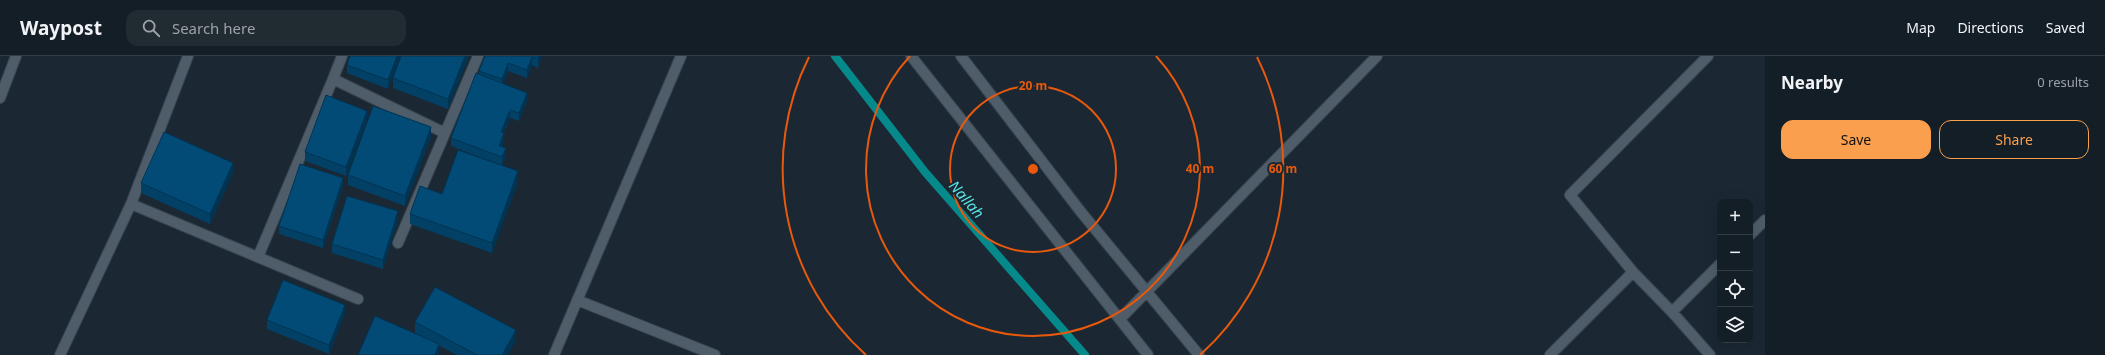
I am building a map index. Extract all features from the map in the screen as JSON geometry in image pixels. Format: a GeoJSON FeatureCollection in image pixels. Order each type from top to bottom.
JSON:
{"type":"FeatureCollection","features":[{"type":"Feature","properties":{"kind":"street"},"geometry":{"type":"LineString","coordinates":[[0,98],[16,56]]}},
{"type":"Feature","properties":{"kind":"street"},"geometry":{"type":"LineString","coordinates":[[60,355],[132,204],[188,56]]}},
{"type":"Feature","properties":{"kind":"street"},"geometry":{"type":"LineString","coordinates":[[258,257],[342,56]]}},
{"type":"Feature","properties":{"kind":"street"},"geometry":{"type":"LineString","coordinates":[[398,243],[478,56]]}},
{"type":"Feature","properties":{"kind":"street"},"geometry":{"type":"LineString","coordinates":[[554,355],[681,56]]}},
{"type":"Feature","properties":{"kind":"street"},"geometry":{"type":"LineString","coordinates":[[911,56],[1147,355]]}},
{"type":"Feature","properties":{"kind":"street"},"geometry":{"type":"LineString","coordinates":[[961,56],[1080,212],[1199,355]]}},
{"type":"Feature","properties":{"kind":"street"},"geometry":{"type":"LineString","coordinates":[[1120,319],[1377,56]]}},
{"type":"Feature","properties":{"kind":"street"},"geometry":{"type":"LineString","coordinates":[[1708,56],[1570,195],[1633,272],[1672,312],[1710,355]]}},
{"type":"Feature","properties":{"kind":"street"},"geometry":{"type":"LineString","coordinates":[[333,79],[445,133]]}},
{"type":"Feature","properties":{"kind":"street"},"geometry":{"type":"LineString","coordinates":[[132,204],[358,299]]}},
{"type":"Feature","properties":{"kind":"street"},"geometry":{"type":"LineString","coordinates":[[1753,232],[1765,220]]}},
{"type":"Feature","properties":{"kind":"street"},"geometry":{"type":"LineString","coordinates":[[1672,312],[1717,267]]}},
{"type":"Feature","properties":{"kind":"street"},"geometry":{"type":"LineString","coordinates":[[1550,355],[1633,272]]}},
{"type":"Feature","properties":{"kind":"street"},"geometry":{"type":"LineString","coordinates":[[577,300],[715,355]]}},
{"type":"Feature","properties":{"kind":"building"},"geometry":{"type":"Polygon","coordinates":[[[350,56],[397,56],[388,80],[347,65],[350,56]]]}},
{"type":"Feature","properties":{"kind":"building"},"geometry":{"type":"Polygon","coordinates":[[[401,56],[465,56],[448,99],[393,78],[401,56]]]}},
{"type":"Feature","properties":{"kind":"building"},"geometry":{"type":"Polygon","coordinates":[[[485,56],[539,56],[538,59],[532,57],[527,70],[508,63],[502,79],[479,71],[485,56]]]}},
{"type":"Feature","properties":{"kind":"building"},"geometry":{"type":"Polygon","coordinates":[[[476,73],[527,93],[519,113],[510,110],[501,132],[504,133],[499,146],[506,148],[502,157],[451,138],[476,73]]]}},
{"type":"Feature","properties":{"kind":"building"},"geometry":{"type":"Polygon","coordinates":[[[326,95],[367,111],[346,167],[305,152],[326,95]]]}},
{"type":"Feature","properties":{"kind":"building"},"geometry":{"type":"Polygon","coordinates":[[[373,106],[431,127],[405,196],[348,175],[373,106]]]}},
{"type":"Feature","properties":{"kind":"building"},"geometry":{"type":"Polygon","coordinates":[[[164,132],[233,163],[210,214],[141,183],[164,132]]]}},
{"type":"Feature","properties":{"kind":"building"},"geometry":{"type":"Polygon","coordinates":[[[458,150],[518,171],[492,243],[410,214],[420,186],[442,194],[458,150]]]}},
{"type":"Feature","properties":{"kind":"building"},"geometry":{"type":"Polygon","coordinates":[[[300,164],[343,178],[323,240],[279,226],[300,164]]]}},
{"type":"Feature","properties":{"kind":"building"},"geometry":{"type":"Polygon","coordinates":[[[347,196],[398,211],[383,260],[332,244],[347,196]]]}},
{"type":"Feature","properties":{"kind":"building"},"geometry":{"type":"Polygon","coordinates":[[[283,280],[345,305],[329,345],[267,320],[283,280]]]}},
{"type":"Feature","properties":{"kind":"building"},"geometry":{"type":"Polygon","coordinates":[[[435,287],[516,330],[502,355],[477,355],[415,322],[435,287]]]}},
{"type":"Feature","properties":{"kind":"building"},"geometry":{"type":"Polygon","coordinates":[[[375,316],[439,344],[435,355],[358,355],[375,316]]]}},
{"type":"Feature","properties":{"kind":"waterway","name":"Nallah"},"geometry":{"type":"LineString","coordinates":[[835,56],[925,172],[1085,355]]}}]}
